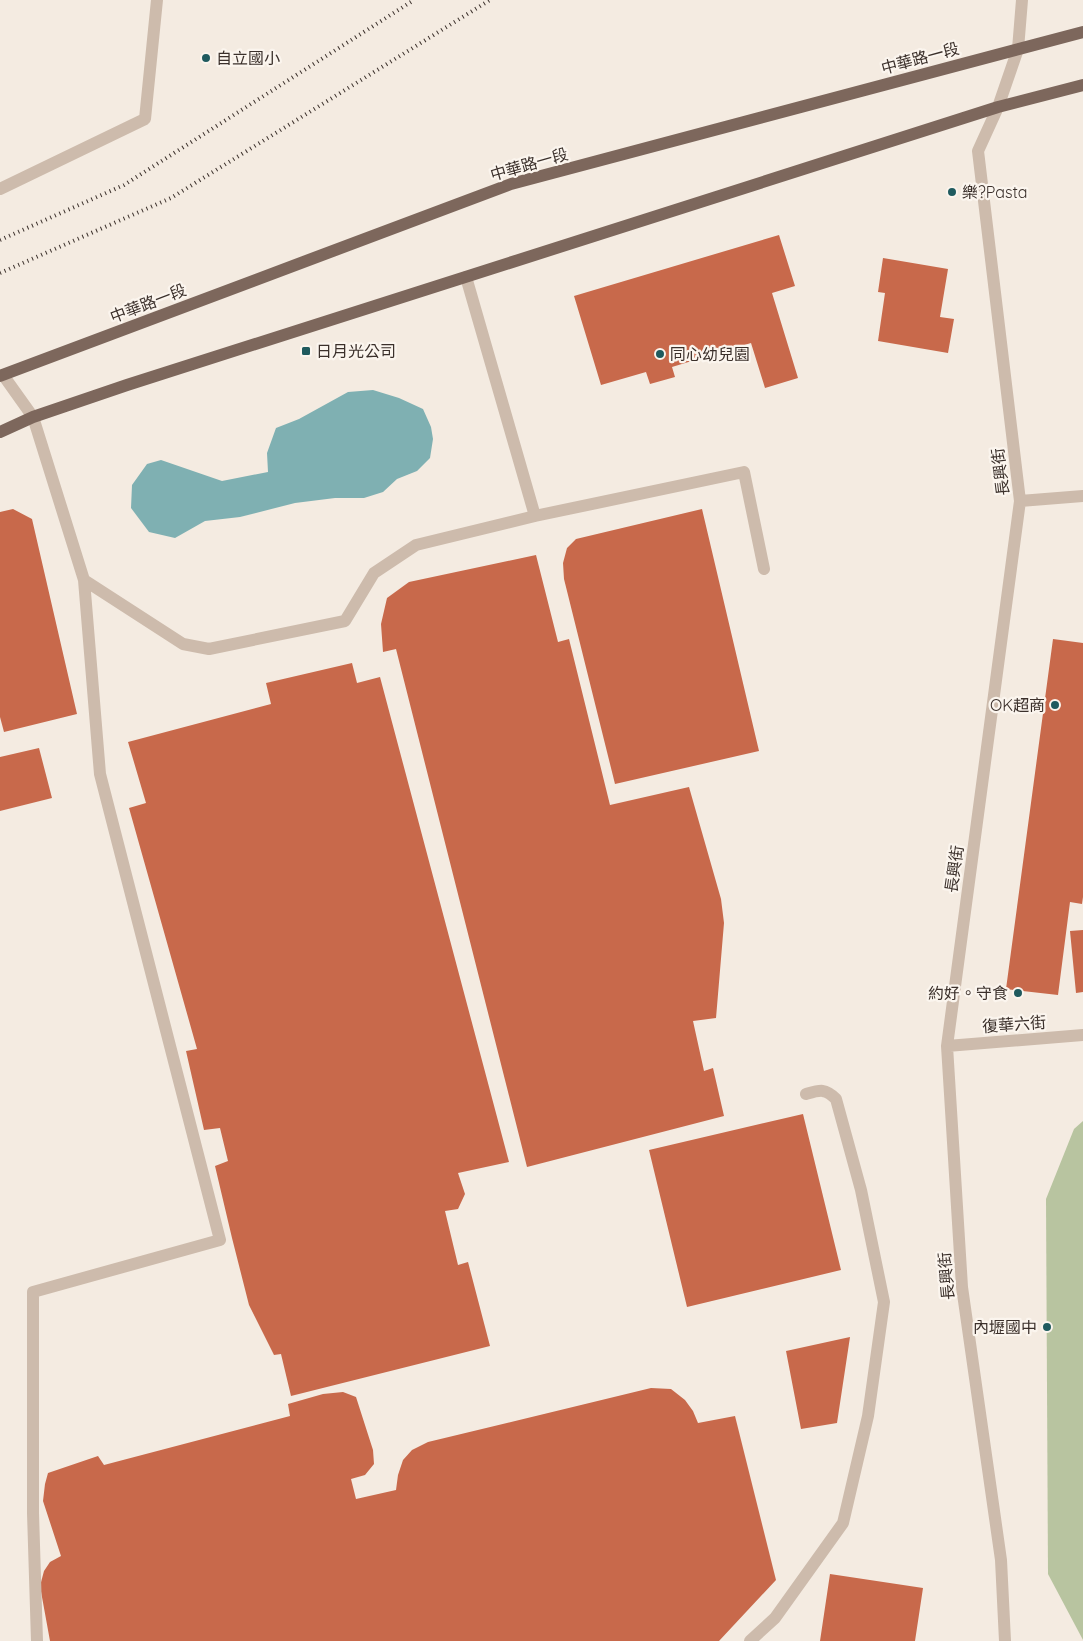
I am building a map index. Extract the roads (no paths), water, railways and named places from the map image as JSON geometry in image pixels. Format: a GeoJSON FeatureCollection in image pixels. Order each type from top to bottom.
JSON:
{"type":"FeatureCollection","features":[{"type":"Feature","properties":{"kind":"main road","name":"中華路一段"},"geometry":{"type":"LineString","coordinates":[[1,376],[511,184],[1083,32]]}},
{"type":"Feature","properties":{"kind":"main road"},"geometry":{"type":"LineString","coordinates":[[0,432],[33,417],[466,277],[998,107],[1083,85]]}},
{"type":"Feature","properties":{"kind":"street"},"geometry":{"type":"LineString","coordinates":[[0,189],[145,119],[158,0]]}},
{"type":"Feature","properties":{"kind":"street","name":"長興街"},"geometry":{"type":"LineString","coordinates":[[1005,1641],[1001,1560],[962,1287],[947,1046],[1020,501],[978,151],[998,107],[1018,49],[1022,0]]}},
{"type":"Feature","properties":{"kind":"street"},"geometry":{"type":"LineString","coordinates":[[466,277],[535,516]]}},
{"type":"Feature","properties":{"kind":"street"},"geometry":{"type":"LineString","coordinates":[[1,376],[33,417],[84,580],[100,774],[220,1240],[33,1292],[33,1513],[37,1641]]}},
{"type":"Feature","properties":{"kind":"street"},"geometry":{"type":"LineString","coordinates":[[84,580],[183,644],[209,649],[344,621],[374,573],[416,545],[535,516],[744,472],[764,569]]}},
{"type":"Feature","properties":{"kind":"street"},"geometry":{"type":"LineString","coordinates":[[1020,501],[1083,496]]}},
{"type":"Feature","properties":{"kind":"street","name":"復華六街"},"geometry":{"type":"LineString","coordinates":[[947,1046],[1083,1035]]}},
{"type":"Feature","properties":{"kind":"street"},"geometry":{"type":"LineString","coordinates":[[750,1641],[775,1618],[843,1523],[868,1416],[884,1302],[861,1190],[836,1099],[829,1092],[819,1090],[806,1094]]}},
{"type":"Feature","properties":{"kind":"water"},"geometry":{"type":"Polygon","coordinates":[[[373,390],[399,398],[423,409],[431,427],[433,439],[430,458],[417,471],[397,479],[383,492],[364,498],[335,498],[295,503],[240,517],[205,521],[175,538],[149,532],[131,508],[132,485],[147,464],[161,460],[222,481],[268,472],[267,453],[276,428],[299,419],[348,392],[373,390]]]}},
{"type":"Feature","properties":{"kind":"railway"},"geometry":{"type":"LineString","coordinates":[[0,240],[124,185],[414,0]]}},
{"type":"Feature","properties":{"kind":"railway"},"geometry":{"type":"LineString","coordinates":[[0,273],[171,198],[490,0]]}},
{"type":"Feature","properties":{"kind":"place","name":"自立國小"},"geometry":{"type":"Point","coordinates":[206,58]}},
{"type":"Feature","properties":{"kind":"place","name":"樂?Pasta"},"geometry":{"type":"Point","coordinates":[952,192]}},
{"type":"Feature","properties":{"kind":"place","name":"日月光公司"},"geometry":{"type":"Point","coordinates":[306,351]}},
{"type":"Feature","properties":{"kind":"place","name":"同心幼兒園"},"geometry":{"type":"Point","coordinates":[660,354]}},
{"type":"Feature","properties":{"kind":"place","name":"OK超商"},"geometry":{"type":"Point","coordinates":[1055,705]}},
{"type":"Feature","properties":{"kind":"place","name":"約好。守食"},"geometry":{"type":"Point","coordinates":[1018,993]}},
{"type":"Feature","properties":{"kind":"place","name":"內壢國中"},"geometry":{"type":"Point","coordinates":[1047,1327]}}]}
